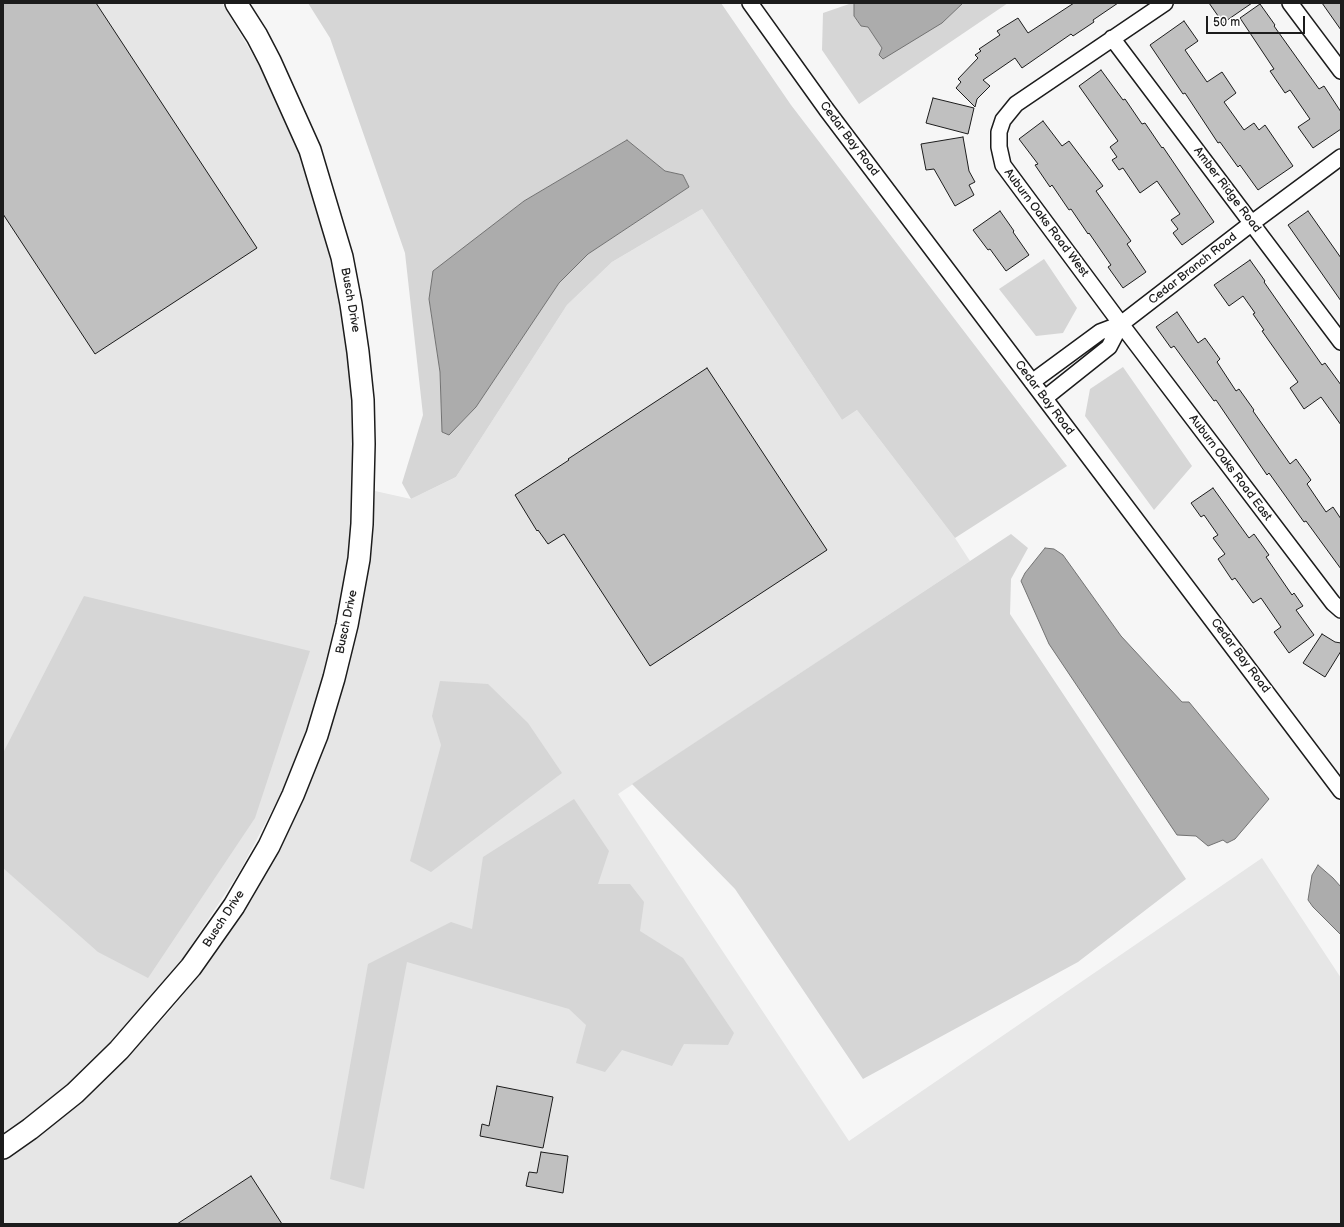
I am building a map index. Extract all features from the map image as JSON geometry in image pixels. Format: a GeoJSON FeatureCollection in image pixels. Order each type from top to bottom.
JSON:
{"type":"FeatureCollection","features":[{"type":"Feature","properties":{"kind":"street","name":"Busch Drive"},"geometry":{"type":"LineString","coordinates":[[3,1148],[30,1129],[75,1092],[124,1046],[191,967],[234,906],[269,846],[293,795],[316,735],[334,678],[347,625],[362,524],[364,444],[363,400],[351,304],[342,257],[310,150],[270,61],[257,36],[236,3]]}},
{"type":"Feature","properties":{"kind":"street","name":"Cedar Bay Road"},"geometry":{"type":"LineString","coordinates":[[750,3],[826,109],[1341,791]]}},
{"type":"Feature","properties":{"kind":"street","name":"Auburn Oaks Road West"},"geometry":{"type":"LineString","coordinates":[[1121,324],[1003,166],[999,147],[999,132],[1003,120],[1016,104],[1165,3]]}},
{"type":"Feature","properties":{"kind":"street"},"geometry":{"type":"LineString","coordinates":[[1290,3],[1341,71]]}},
{"type":"Feature","properties":{"kind":"street","name":"Amber Ridge Road"},"geometry":{"type":"LineString","coordinates":[[1112,38],[1341,342]]}},
{"type":"Feature","properties":{"kind":"street","name":"Cedar Branch Road"},"geometry":{"type":"LineString","coordinates":[[1032,382],[1100,332],[1121,324],[1252,223],[1341,157]]}},
{"type":"Feature","properties":{"kind":"street","name":"Cedar Branch Road"},"geometry":{"type":"LineString","coordinates":[[1045,398],[1109,347],[1121,324]]}},
{"type":"Feature","properties":{"kind":"street","name":"Auburn Oaks Road East"},"geometry":{"type":"LineString","coordinates":[[1121,324],[1333,603],[1341,610]]}},
{"type":"Feature","properties":{"kind":"shaded area"},"geometry":{"type":"Polygon","coordinates":[[[3,3],[222,3],[260,67],[299,151],[323,226],[335,273],[347,338],[353,405],[354,465],[349,545],[337,633],[295,767],[240,871],[181,961],[110,1048],[44,1106],[3,1133],[3,3]]]}},
{"type":"Feature","properties":{"kind":"shaded area"},"geometry":{"type":"Polygon","coordinates":[[[308,3],[721,3],[791,105],[1067,466],[955,538],[857,410],[842,420],[702,209],[612,262],[567,305],[456,477],[411,499],[402,483],[423,415],[405,253],[330,38],[308,3]],[[627,140],[524,201],[434,271],[429,299],[440,372],[442,432],[449,435],[476,407],[559,283],[588,254],[689,187],[683,175],[665,171],[627,140]]]}},
{"type":"Feature","properties":{"kind":"shaded area"},"geometry":{"type":"Polygon","coordinates":[[[854,3],[854,17],[861,26],[868,27],[882,48],[942,23],[963,3],[1008,3],[859,104],[822,50],[823,13],[854,3]]]}},
{"type":"Feature","properties":{"kind":"shaded area"},"geometry":{"type":"Polygon","coordinates":[[[854,3],[963,3],[942,23],[883,59],[879,55],[882,48],[868,27],[861,26],[854,16],[854,3]]]}},
{"type":"Feature","properties":{"kind":"shaded area"},"geometry":{"type":"Polygon","coordinates":[[[627,140],[665,171],[683,175],[689,187],[588,254],[559,283],[476,407],[449,435],[442,432],[440,372],[429,299],[433,271],[524,201],[627,140]]]}},
{"type":"Feature","properties":{"kind":"shaded area"},"geometry":{"type":"Polygon","coordinates":[[[702,209],[842,420],[857,410],[955,538],[970,561],[618,794],[849,1141],[1262,858],[1341,978],[1341,1224],[3,1224],[3,1159],[36,1137],[78,1104],[115,1070],[169,1012],[201,973],[251,901],[296,815],[333,722],[350,664],[369,559],[375,491],[411,499],[456,477],[567,305],[612,262],[702,209]]]}},
{"type":"Feature","properties":{"kind":"shaded area"},"geometry":{"type":"Polygon","coordinates":[[[1044,259],[1077,308],[1063,333],[1036,336],[999,289],[1044,259]]]}},
{"type":"Feature","properties":{"kind":"shaded area"},"geometry":{"type":"Polygon","coordinates":[[[1123,367],[1192,466],[1154,510],[1085,416],[1090,389],[1123,367]]]}},
{"type":"Feature","properties":{"kind":"shaded area"},"geometry":{"type":"Polygon","coordinates":[[[1011,534],[1028,548],[1011,579],[1010,614],[1186,879],[1078,962],[863,1079],[735,889],[632,784],[1011,534]]]}},
{"type":"Feature","properties":{"kind":"shaded area"},"geometry":{"type":"Polygon","coordinates":[[[1045,548],[1054,549],[1063,555],[1121,636],[1182,702],[1189,702],[1269,799],[1235,839],[1227,843],[1223,840],[1208,846],[1196,836],[1177,835],[1049,644],[1021,581],[1025,573],[1045,548]]]}},
{"type":"Feature","properties":{"kind":"shaded area"},"geometry":{"type":"Polygon","coordinates":[[[84,596],[310,651],[255,818],[148,978],[98,952],[3,868],[3,753],[84,596]]]}},
{"type":"Feature","properties":{"kind":"shaded area"},"geometry":{"type":"Polygon","coordinates":[[[440,681],[488,684],[528,723],[562,773],[431,872],[410,861],[441,745],[432,716],[440,681]]]}},
{"type":"Feature","properties":{"kind":"shaded area"},"geometry":{"type":"Polygon","coordinates":[[[574,799],[609,851],[598,884],[630,884],[644,902],[640,931],[683,958],[734,1033],[728,1045],[684,1044],[672,1066],[622,1050],[605,1072],[576,1063],[586,1025],[569,1009],[407,962],[364,1189],[330,1179],[368,964],[451,922],[472,929],[483,857],[574,799]]]}},
{"type":"Feature","properties":{"kind":"shaded area"},"geometry":{"type":"Polygon","coordinates":[[[1318,865],[1341,887],[1341,935],[1308,900],[1312,875],[1318,865]]]}},
{"type":"Feature","properties":{"kind":"building"},"geometry":{"type":"Polygon","coordinates":[[[3,3],[96,3],[257,248],[95,354],[3,214],[3,3]]]}},
{"type":"Feature","properties":{"kind":"building"},"geometry":{"type":"Polygon","coordinates":[[[1074,3],[1118,3],[1093,20],[1094,22],[1073,36],[1071,34],[1022,68],[1015,58],[983,80],[990,86],[977,99],[975,107],[956,88],[961,82],[958,79],[978,58],[975,55],[981,51],[979,49],[1000,35],[997,31],[1018,18],[1028,33],[1074,3]]]}},
{"type":"Feature","properties":{"kind":"building"},"geometry":{"type":"Polygon","coordinates":[[[1209,3],[1252,3],[1223,23],[1209,3]]]}},
{"type":"Feature","properties":{"kind":"building"},"geometry":{"type":"Polygon","coordinates":[[[1322,3],[1341,3],[1341,30],[1322,3]]]}},
{"type":"Feature","properties":{"kind":"building"},"geometry":{"type":"Polygon","coordinates":[[[1260,4],[1319,89],[1324,86],[1341,112],[1341,129],[1313,148],[1298,127],[1310,119],[1290,90],[1285,93],[1270,71],[1274,69],[1240,18],[1260,4]]]}},
{"type":"Feature","properties":{"kind":"building"},"geometry":{"type":"Polygon","coordinates":[[[1184,21],[1198,41],[1185,50],[1207,82],[1222,72],[1236,93],[1224,102],[1244,130],[1254,123],[1259,130],[1265,125],[1293,166],[1258,190],[1240,165],[1238,167],[1220,142],[1218,143],[1185,93],[1183,94],[1150,45],[1184,21]]]}},
{"type":"Feature","properties":{"kind":"building"},"geometry":{"type":"Polygon","coordinates":[[[1101,70],[1123,100],[1125,99],[1142,124],[1145,123],[1162,148],[1163,147],[1214,222],[1182,245],[1173,233],[1178,229],[1171,220],[1180,214],[1157,181],[1140,193],[1123,168],[1119,170],[1112,160],[1117,157],[1110,147],[1118,141],[1079,86],[1101,70]]]}},
{"type":"Feature","properties":{"kind":"building"},"geometry":{"type":"Polygon","coordinates":[[[933,98],[974,108],[968,134],[926,123],[933,98]]]}},
{"type":"Feature","properties":{"kind":"building"},"geometry":{"type":"Polygon","coordinates":[[[1043,121],[1062,146],[1069,141],[1103,186],[1096,191],[1131,241],[1127,244],[1146,272],[1123,288],[1108,267],[1111,265],[1089,233],[1088,234],[1071,209],[1069,210],[1052,185],[1050,187],[1035,165],[1038,164],[1019,139],[1043,121]]]}},
{"type":"Feature","properties":{"kind":"building"},"geometry":{"type":"Polygon","coordinates":[[[963,137],[969,171],[975,182],[969,185],[974,195],[955,206],[934,169],[926,170],[921,144],[963,137]]]}},
{"type":"Feature","properties":{"kind":"building"},"geometry":{"type":"Polygon","coordinates":[[[1000,211],[1029,255],[1006,271],[990,249],[988,250],[973,230],[1000,211]]]}},
{"type":"Feature","properties":{"kind":"building"},"geometry":{"type":"Polygon","coordinates":[[[1308,211],[1341,258],[1341,301],[1288,225],[1308,211]]]}},
{"type":"Feature","properties":{"kind":"building"},"geometry":{"type":"Polygon","coordinates":[[[1250,260],[1322,365],[1325,363],[1341,385],[1341,425],[1321,397],[1304,409],[1290,388],[1298,382],[1262,331],[1264,330],[1253,314],[1255,313],[1243,296],[1229,306],[1214,285],[1250,260]]]}},
{"type":"Feature","properties":{"kind":"building"},"geometry":{"type":"Polygon","coordinates":[[[1177,312],[1198,343],[1205,338],[1220,359],[1217,362],[1236,391],[1239,389],[1290,464],[1296,459],[1311,480],[1307,484],[1326,512],[1333,507],[1341,519],[1341,569],[1306,521],[1304,522],[1269,473],[1267,475],[1216,400],[1214,401],[1174,346],[1171,348],[1156,327],[1177,312]]]}},
{"type":"Feature","properties":{"kind":"building"},"geometry":{"type":"Polygon","coordinates":[[[707,368],[827,550],[650,666],[564,534],[548,544],[538,530],[537,531],[515,495],[707,368]]]}},
{"type":"Feature","properties":{"kind":"building"},"geometry":{"type":"Polygon","coordinates":[[[1213,488],[1249,538],[1254,534],[1269,555],[1266,557],[1292,595],[1294,593],[1303,606],[1296,610],[1314,635],[1289,653],[1274,632],[1281,627],[1261,598],[1253,603],[1235,578],[1232,580],[1218,559],[1225,554],[1213,538],[1218,535],[1204,515],[1201,517],[1191,503],[1213,488]]]}},
{"type":"Feature","properties":{"kind":"building"},"geometry":{"type":"Polygon","coordinates":[[[1322,634],[1335,642],[1341,643],[1341,651],[1325,677],[1303,663],[1322,634]]]}},
{"type":"Feature","properties":{"kind":"building"},"geometry":{"type":"Polygon","coordinates":[[[497,1086],[553,1097],[543,1148],[480,1136],[482,1124],[489,1126],[497,1086]]]}},
{"type":"Feature","properties":{"kind":"building"},"geometry":{"type":"Polygon","coordinates":[[[541,1152],[568,1156],[563,1193],[526,1186],[529,1172],[537,1173],[541,1152]]]}},
{"type":"Feature","properties":{"kind":"building"},"geometry":{"type":"Polygon","coordinates":[[[251,1176],[282,1224],[177,1224],[251,1176]]]}}]}
